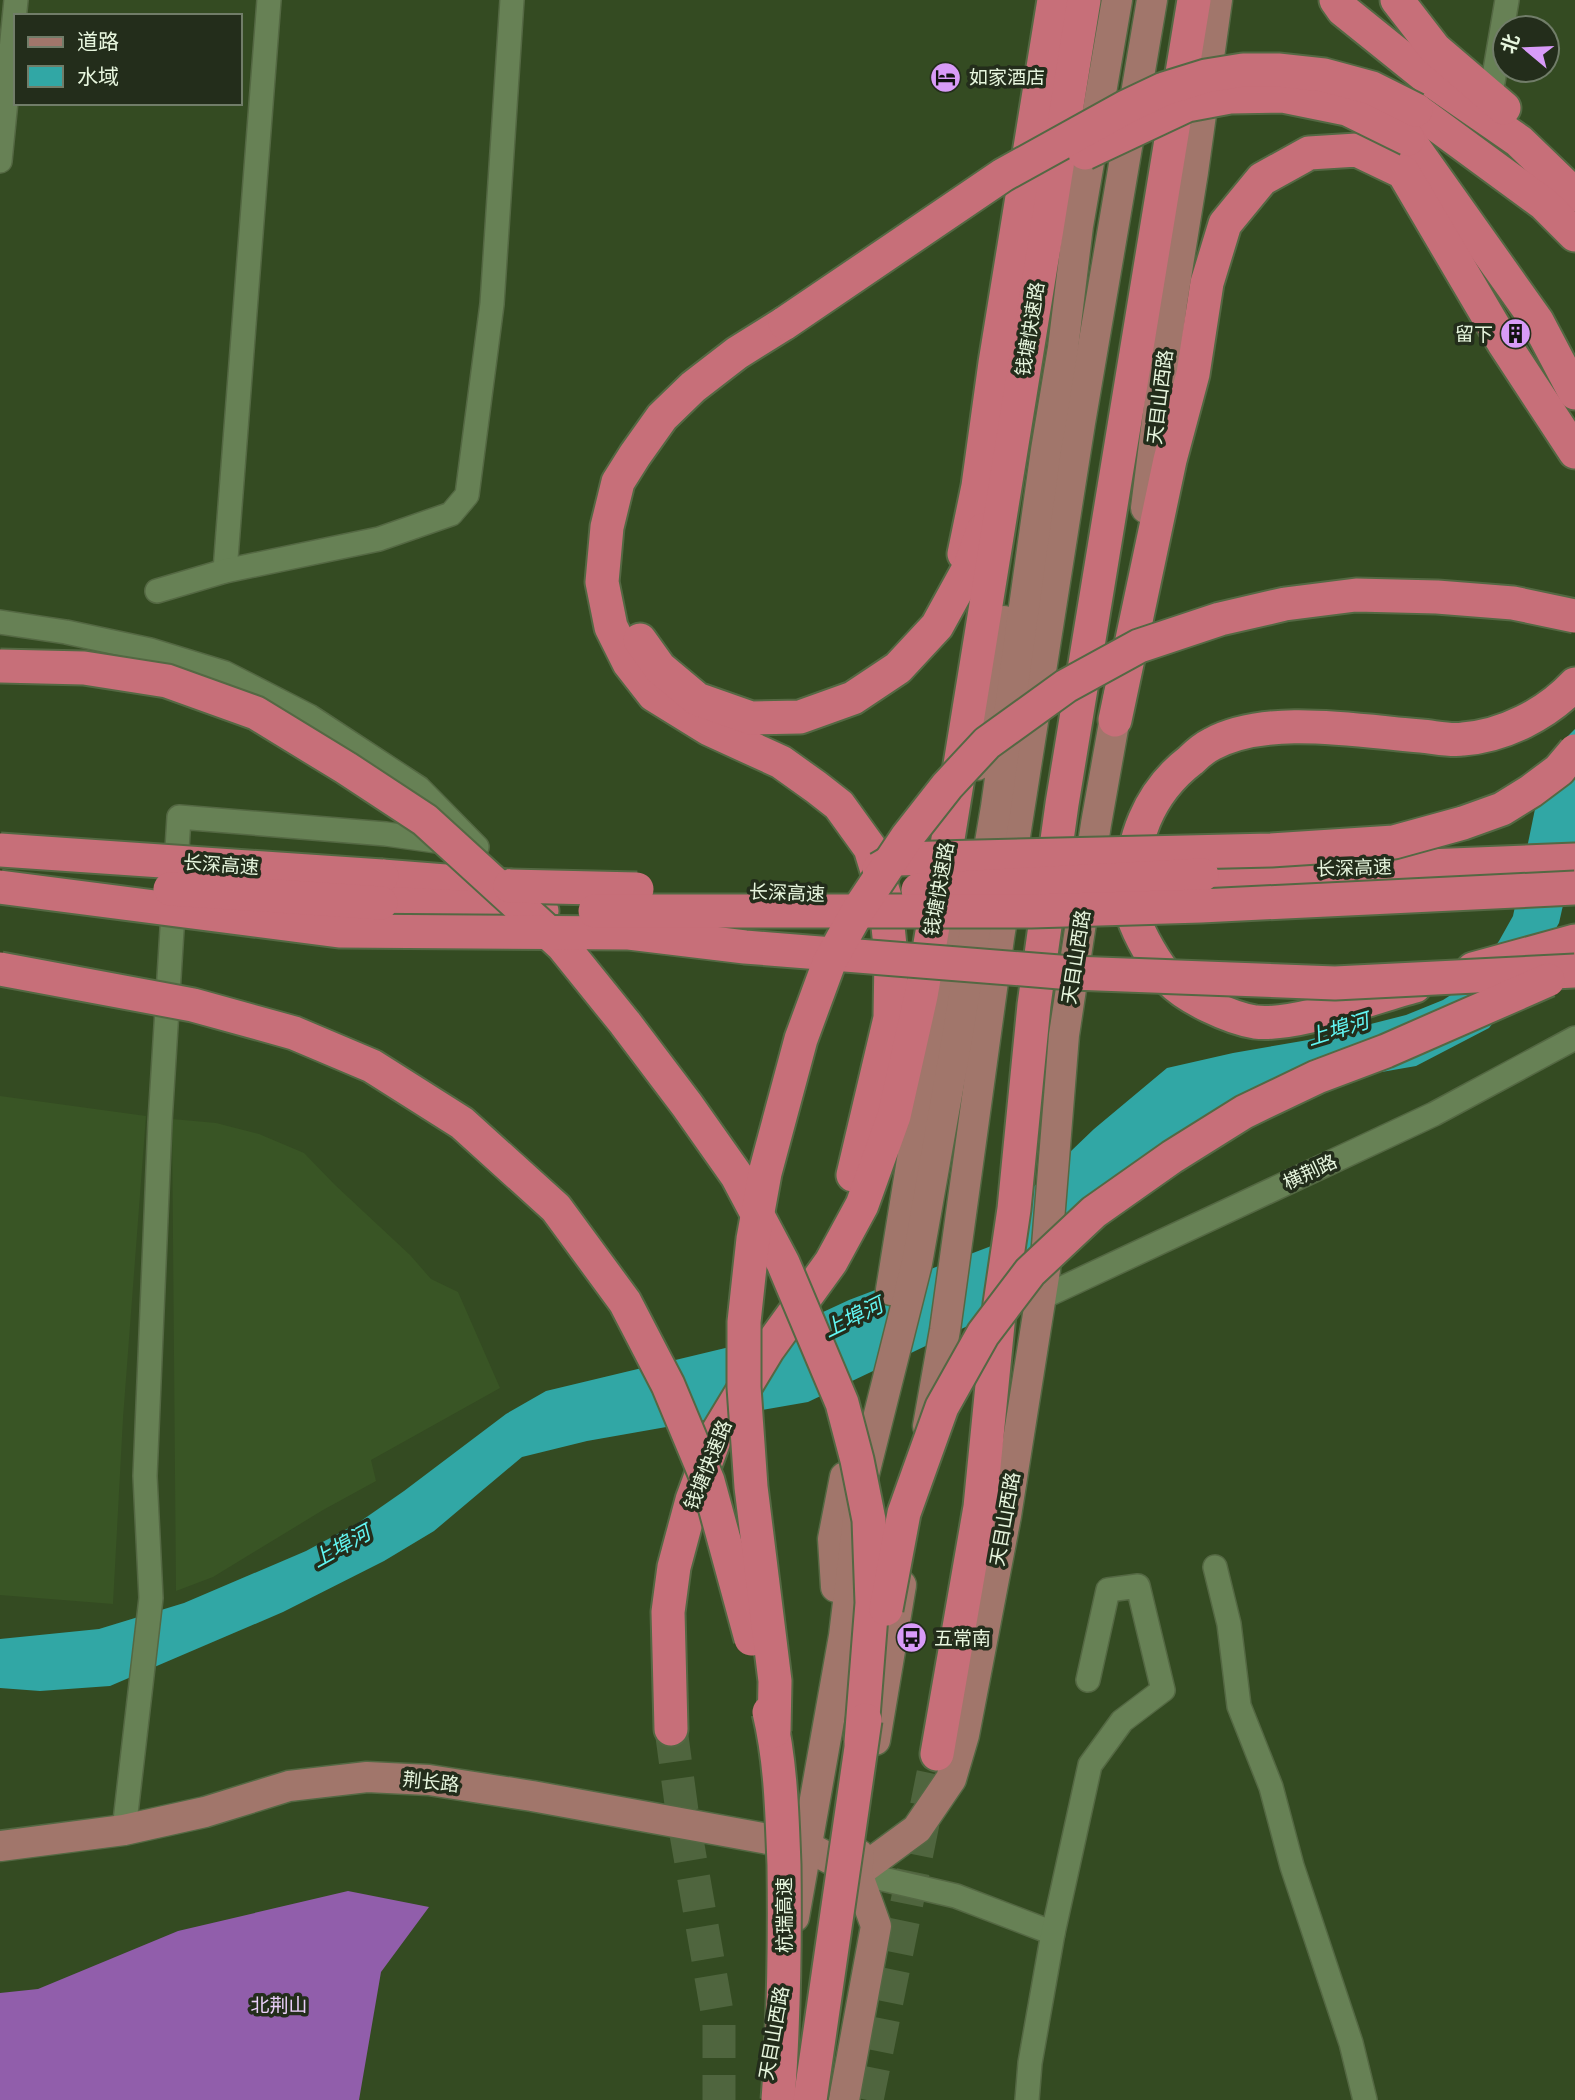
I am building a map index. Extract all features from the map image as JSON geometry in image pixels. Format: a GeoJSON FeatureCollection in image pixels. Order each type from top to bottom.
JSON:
{"type":"FeatureCollection","features":[{"type":"Feature","properties":{"kind":"highway"},"geometry":{"type":"LineString","coordinates":[[937,626],[967,546],[1054,0]]}},
{"type":"Feature","properties":{"kind":"highway","name":"钱塘快速路"},"geometry":{"type":"LineString","coordinates":[[671,1729],[668,1612],[672,1578],[692,1500],[716,1435],[768,1349],[831,1262],[862,1205],[894,1116],[921,996],[947,845],[1084,0]]}},
{"type":"Feature","properties":{"kind":"highway"},"geometry":{"type":"LineString","coordinates":[[937,1754],[981,1507],[1034,1005],[1062,804],[1194,0]]}},
{"type":"Feature","properties":{"kind":"highway"},"geometry":{"type":"LineString","coordinates":[[1336,0],[1343,10],[1425,76],[1518,141],[1575,195]]}},
{"type":"Feature","properties":{"kind":"highway"},"geometry":{"type":"LineString","coordinates":[[1397,0],[1435,49],[1575,169]]}},
{"type":"Feature","properties":{"kind":"highway"},"geometry":{"type":"LineString","coordinates":[[1020,392],[985,524],[970,566],[937,626],[898,668],[853,698],[800,717],[751,718],[697,699],[660,668],[635,633],[623,588],[620,555],[626,518],[648,468],[670,438],[695,411],[791,330],[1003,175],[1164,89],[1195,79],[1243,70],[1278,69],[1324,75],[1372,88],[1412,124],[1544,204],[1575,235]]}},
{"type":"Feature","properties":{"kind":"highway"},"geometry":{"type":"LineString","coordinates":[[1412,124],[1537,321],[1575,393]]}},
{"type":"Feature","properties":{"kind":"highway"},"geometry":{"type":"LineString","coordinates":[[1115,720],[1170,460],[1193,374],[1207,283],[1225,225],[1262,179],[1309,153],[1357,150],[1403,172],[1503,342],[1575,452]]}},
{"type":"Feature","properties":{"kind":"highway"},"geometry":{"type":"LineString","coordinates":[[791,330],[737,353],[694,387],[663,417],[618,482],[607,527],[602,582],[611,627],[629,663],[654,695],[709,729],[781,762],[839,805],[870,848],[885,897],[891,956],[890,1018],[849,1188],[793,1315]]}},
{"type":"Feature","properties":{"kind":"highway"},"geometry":{"type":"LineString","coordinates":[[774,1731],[775,1681],[751,1487],[744,1387],[744,1322],[753,1239],[765,1173],[797,1051],[829,963],[859,909],[907,838],[947,786],[987,743],[1066,686],[1139,646],[1220,619],[1272,607],[1356,595],[1437,597],[1513,603],[1575,616]]}},
{"type":"Feature","properties":{"kind":"highway"},"geometry":{"type":"LineString","coordinates":[[0,666],[84,668],[167,681],[256,713],[425,820],[562,945],[625,1023],[737,1176],[783,1263],[842,1404],[869,1520],[872,1602],[861,1742]]}},
{"type":"Feature","properties":{"kind":"highway"},"geometry":{"type":"LineString","coordinates":[[1575,684],[1560,700],[1530,718],[1496,733],[1462,740],[1298,727],[1242,731],[1210,744],[1176,771],[1149,808],[1136,841],[1131,877],[1133,915],[1151,954],[1171,980],[1216,1009],[1253,1022],[1278,1022],[1575,941]]}},
{"type":"Feature","properties":{"kind":"highway"},"geometry":{"type":"LineString","coordinates":[[834,895],[896,859],[1271,850],[1394,842],[1502,809],[1531,792],[1559,770],[1575,751]]}},
{"type":"Feature","properties":{"kind":"highway","name":"长深高速"},"geometry":{"type":"LineString","coordinates":[[0,850],[381,890],[547,911],[1031,911],[1575,888]]}},
{"type":"Feature","properties":{"kind":"highway","name":"长深高速"},"geometry":{"type":"LineString","coordinates":[[0,877],[381,890],[510,886],[834,895],[1264,872],[1575,860]]}},
{"type":"Feature","properties":{"kind":"highway"},"geometry":{"type":"LineString","coordinates":[[0,887],[339,931],[629,933],[745,947],[1072,974],[1335,983],[1568,974]]}},
{"type":"Feature","properties":{"kind":"highway"},"geometry":{"type":"LineString","coordinates":[[0,969],[193,1005],[295,1033],[372,1066],[462,1123],[556,1208],[625,1302],[668,1384],[708,1481],[739,1589],[774,1731]]}},
{"type":"Feature","properties":{"kind":"highway"},"geometry":{"type":"LineString","coordinates":[[810,2100],[861,1742],[904,1513],[942,1407],[983,1334],[1030,1272],[1094,1212],[1172,1157],[1244,1112],[1317,1077],[1386,1051],[1568,974]]}},
{"type":"Feature","properties":{"kind":"highway","name":"杭瑞高速"},"geometry":{"type":"LineString","coordinates":[[774,1731],[782,1804],[785,1906],[782,2048],[778,2100]]}},
{"type":"Feature","properties":{"kind":"main road","name":"天目山西路"},"geometry":{"type":"LineString","coordinates":[[762,2100],[844,1636],[863,1478],[884,1368],[957,1038],[996,807],[1063,348],[1077,226],[1117,0]]}},
{"type":"Feature","properties":{"kind":"main road"},"geometry":{"type":"LineString","coordinates":[[844,2100],[876,1926],[857,1873],[882,1693],[945,1330],[964,1249],[999,938],[1080,423],[1152,0]]}},
{"type":"Feature","properties":{"kind":"main road","name":"天目山西路"},"geometry":{"type":"LineString","coordinates":[[857,1873],[917,1829],[951,1779],[975,1682],[1006,1516],[1043,1284],[1064,1035],[1145,518],[1172,302],[1217,0]]}},
{"type":"Feature","properties":{"kind":"main road","name":"荆长路"},"geometry":{"type":"LineString","coordinates":[[0,1846],[124,1830],[205,1812],[289,1786],[367,1777],[429,1780],[532,1796],[806,1846],[857,1873]]}},
{"type":"Feature","properties":{"kind":"street"},"geometry":{"type":"LineString","coordinates":[[225,571],[269,0]]}},
{"type":"Feature","properties":{"kind":"street"},"geometry":{"type":"LineString","coordinates":[[158,591],[225,571],[379,540],[450,514],[467,495],[492,304],[512,0]]}},
{"type":"Feature","properties":{"kind":"street"},"geometry":{"type":"LineString","coordinates":[[0,161],[14,20]]}},
{"type":"Feature","properties":{"kind":"street"},"geometry":{"type":"LineString","coordinates":[[0,622],[114,642],[225,673],[309,716],[419,788],[477,847],[386,834],[179,817],[160,1122],[145,1476],[151,1598],[124,1830]]}},
{"type":"Feature","properties":{"kind":"street","name":"横荆路"},"geometry":{"type":"LineString","coordinates":[[1043,1284],[1434,1114],[1575,1038]]}},
{"type":"Feature","properties":{"kind":"street"},"geometry":{"type":"LineString","coordinates":[[1215,1567],[1229,1625],[1239,1706],[1270,1787],[1292,1866],[1351,2043],[1365,2100]]}},
{"type":"Feature","properties":{"kind":"street"},"geometry":{"type":"LineString","coordinates":[[1027,2100],[1030,2063],[1054,1933],[1090,1765],[1122,1721],[1163,1690],[1138,1586],[1108,1590],[1088,1680]]}},
{"type":"Feature","properties":{"kind":"street"},"geometry":{"type":"LineString","coordinates":[[857,1873],[956,1896],[1054,1933]]}},
{"type":"Feature","properties":{"kind":"shaded area"},"geometry":{"type":"Polygon","coordinates":[[[0,1096],[146,1116],[123,1418],[113,1604],[0,1595],[0,1096]]]}},
{"type":"Feature","properties":{"kind":"shaded area"},"geometry":{"type":"Polygon","coordinates":[[[172,1119],[216,1123],[259,1134],[304,1153],[410,1255],[431,1279],[458,1292],[500,1388],[371,1460],[376,1481],[213,1577],[176,1591],[172,1119]]]}},
{"type":"Feature","properties":{"kind":"green space","name":"北荆山"},"geometry":{"type":"Polygon","coordinates":[[[348,1891],[429,1907],[381,1972],[359,2100],[0,2100],[0,1993],[38,1989],[178,1931],[348,1891]]]}},
{"type":"Feature","properties":{"kind":"water","name":"上埠河"},"geometry":{"type":"Polygon","coordinates":[[[1575,729],[1575,852],[1559,923],[1524,984],[1489,1028],[1416,1066],[1336,1080],[1133,1190],[976,1322],[808,1402],[587,1441],[522,1457],[434,1531],[384,1561],[283,1612],[110,1686],[40,1691],[0,1688],[0,1639],[99,1629],[184,1603],[306,1551],[358,1523],[506,1414],[546,1391],[767,1338],[849,1300],[994,1245],[1023,1197],[1094,1129],[1167,1068],[1308,1040],[1406,1015],[1443,1000],[1468,984],[1499,941],[1513,916],[1542,775],[1556,748],[1575,729]]]}},
{"type":"Feature","properties":{"kind":"tunnel"},"geometry":{"type":"LineString","coordinates":[[671,1729],[682,1811],[719,2023],[719,2100]]}},
{"type":"Feature","properties":{"kind":"tunnel"},"geometry":{"type":"LineString","coordinates":[[867,2100],[937,1754]]}},
{"type":"Feature","properties":{"kind":"place","name":"如家酒店"},"geometry":{"type":"Point","coordinates":[946,77]}},
{"type":"Feature","properties":{"kind":"place","name":"留下"},"geometry":{"type":"Point","coordinates":[1516,334]}},
{"type":"Feature","properties":{"kind":"place","name":"五常南"},"geometry":{"type":"Point","coordinates":[911,1638]}}]}
